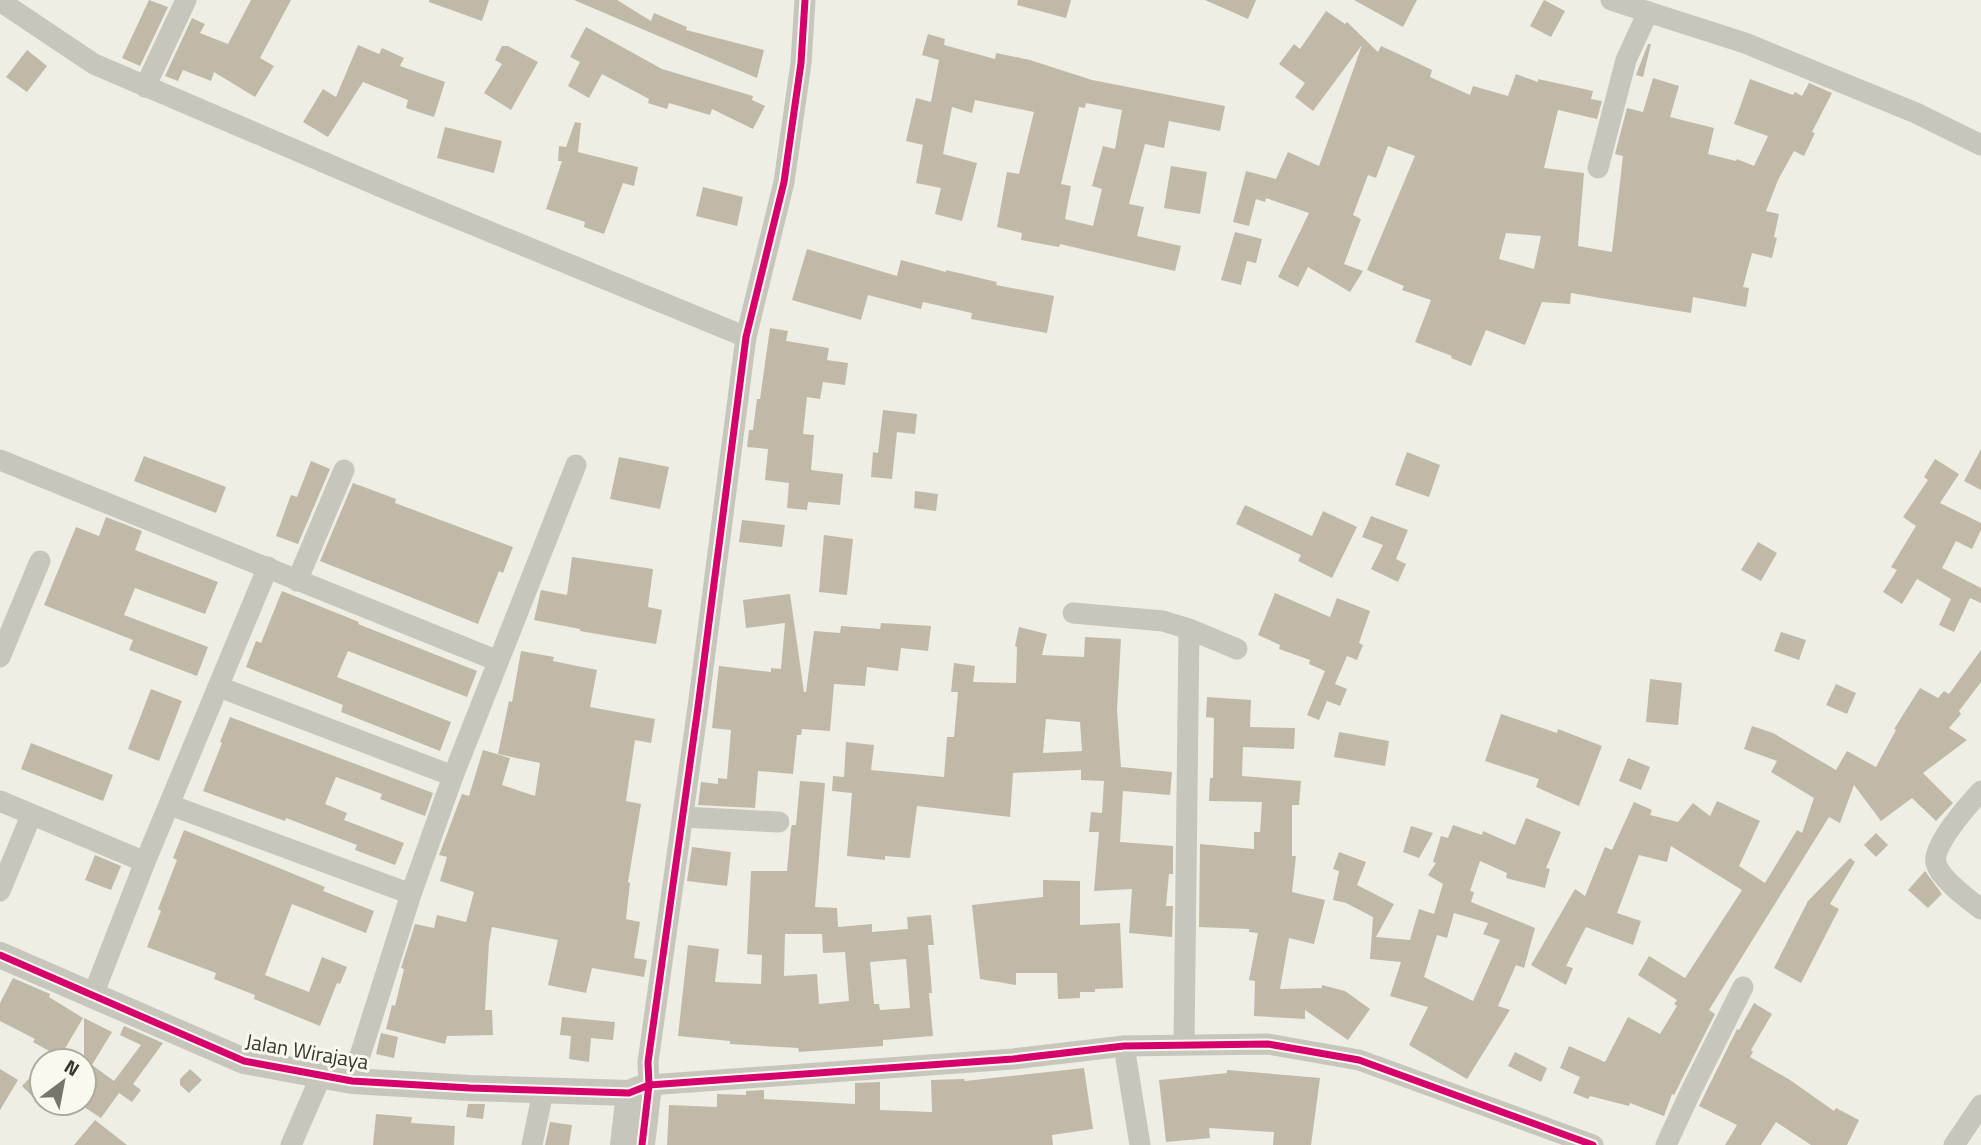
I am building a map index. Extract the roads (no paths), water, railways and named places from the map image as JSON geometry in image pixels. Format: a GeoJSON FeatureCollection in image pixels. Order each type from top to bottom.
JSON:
{"type":"FeatureCollection","features":[{"type":"Feature","properties":{"kind":"street"},"geometry":{"type":"LineString","coordinates":[[145,87],[186,0]]}},
{"type":"Feature","properties":{"kind":"street"},"geometry":{"type":"LineString","coordinates":[[623,1145],[642,1080],[683,817],[746,337],[784,182],[801,63],[805,0]]}},
{"type":"Feature","properties":{"kind":"street"},"geometry":{"type":"LineString","coordinates":[[1611,0],[1745,43],[1916,113],[1981,145]]}},
{"type":"Feature","properties":{"kind":"street"},"geometry":{"type":"LineString","coordinates":[[0,1],[94,64],[145,87],[746,337]]}},
{"type":"Feature","properties":{"kind":"street"},"geometry":{"type":"LineString","coordinates":[[1598,168],[1626,60],[1648,12]]}},
{"type":"Feature","properties":{"kind":"street"},"geometry":{"type":"LineString","coordinates":[[0,460],[498,661]]}},
{"type":"Feature","properties":{"kind":"street"},"geometry":{"type":"LineString","coordinates":[[352,1081],[411,894],[453,776],[576,465]]}},
{"type":"Feature","properties":{"kind":"street"},"geometry":{"type":"LineString","coordinates":[[298,581],[344,470]]}},
{"type":"Feature","properties":{"kind":"street"},"geometry":{"type":"LineString","coordinates":[[0,657],[40,561]]}},
{"type":"Feature","properties":{"kind":"street"},"geometry":{"type":"LineString","coordinates":[[93,995],[145,862],[268,567]]}},
{"type":"Feature","properties":{"kind":"street"},"geometry":{"type":"LineString","coordinates":[[1073,613],[1163,621],[1237,649]]}},
{"type":"Feature","properties":{"kind":"street"},"geometry":{"type":"LineString","coordinates":[[1184,1044],[1189,629]]}},
{"type":"Feature","properties":{"kind":"street"},"geometry":{"type":"LineString","coordinates":[[219,687],[453,776]]}},
{"type":"Feature","properties":{"kind":"street"},"geometry":{"type":"LineString","coordinates":[[1981,791],[1966,806],[1936,851],[1936,864],[1956,891],[1981,909]]}},
{"type":"Feature","properties":{"kind":"street"},"geometry":{"type":"LineString","coordinates":[[0,802],[145,862]]}},
{"type":"Feature","properties":{"kind":"street"},"geometry":{"type":"LineString","coordinates":[[170,805],[411,894]]}},
{"type":"Feature","properties":{"kind":"street"},"geometry":{"type":"LineString","coordinates":[[0,891],[31,816]]}},
{"type":"Feature","properties":{"kind":"street"},"geometry":{"type":"LineString","coordinates":[[683,817],[779,822]]}},
{"type":"Feature","properties":{"kind":"street","name":"Jalan Wirajaya"},"geometry":{"type":"LineString","coordinates":[[0,955],[244,1060],[321,1076],[352,1081],[543,1092],[642,1080]]}},
{"type":"Feature","properties":{"kind":"street"},"geometry":{"type":"LineString","coordinates":[[1666,1145],[1743,987]]}},
{"type":"Feature","properties":{"kind":"street"},"geometry":{"type":"LineString","coordinates":[[642,1080],[1013,1059],[1124,1046],[1268,1044],[1359,1060],[1593,1145]]}},
{"type":"Feature","properties":{"kind":"street"},"geometry":{"type":"LineString","coordinates":[[1124,1046],[1140,1145]]}},
{"type":"Feature","properties":{"kind":"street"},"geometry":{"type":"LineString","coordinates":[[290,1145],[321,1076]]}},
{"type":"Feature","properties":{"kind":"street"},"geometry":{"type":"LineString","coordinates":[[642,1080],[642,1145]]}},
{"type":"Feature","properties":{"kind":"street"},"geometry":{"type":"LineString","coordinates":[[532,1145],[543,1092]]}},
{"type":"Feature","properties":{"kind":"street"},"geometry":{"type":"LineString","coordinates":[[1954,1145],[1981,1105]]}}]}
